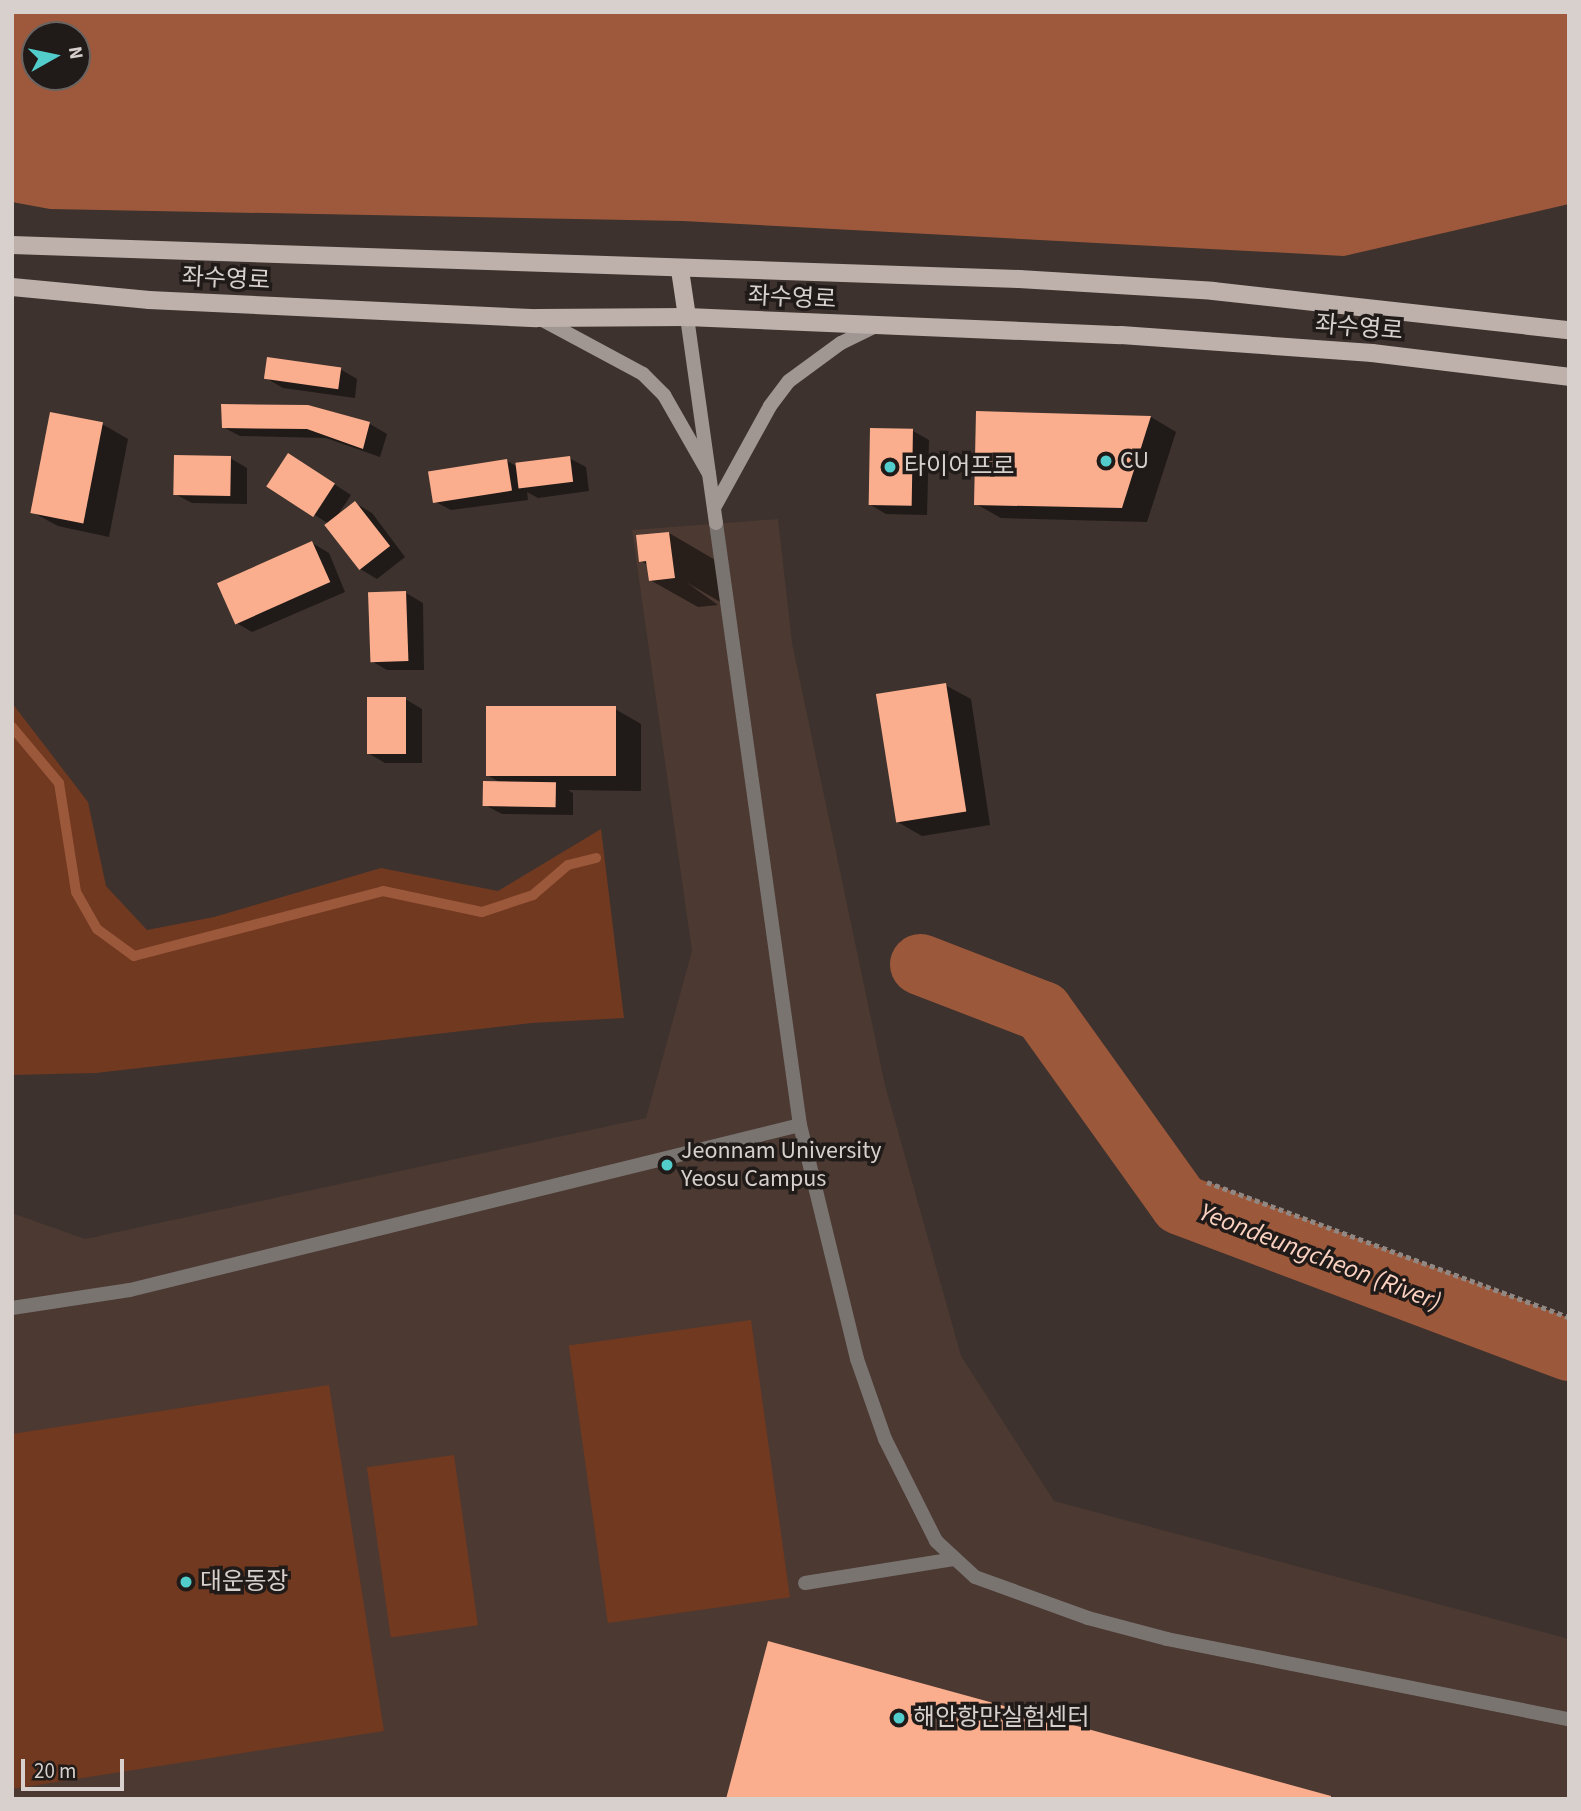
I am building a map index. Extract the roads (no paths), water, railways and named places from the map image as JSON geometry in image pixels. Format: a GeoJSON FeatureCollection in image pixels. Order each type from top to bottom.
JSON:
{"type":"FeatureCollection","features":[{"type":"Feature","properties":{"kind":"main road","name":"좌수영로"},"geometry":{"type":"LineString","coordinates":[[12,245],[680,270],[1019,279],[1213,291],[1569,330]]}},
{"type":"Feature","properties":{"kind":"main road"},"geometry":{"type":"LineString","coordinates":[[680,270],[687,317]]}},
{"type":"Feature","properties":{"kind":"main road","name":"좌수영로"},"geometry":{"type":"LineString","coordinates":[[12,287],[149,300],[537,318],[687,317],[874,327],[1121,335],[1346,351],[1569,377]]}},
{"type":"Feature","properties":{"kind":"street"},"geometry":{"type":"LineString","coordinates":[[687,317],[716,523]]}},
{"type":"Feature","properties":{"kind":"street"},"geometry":{"type":"LineString","coordinates":[[537,318],[643,374],[664,395],[709,474]]}},
{"type":"Feature","properties":{"kind":"street"},"geometry":{"type":"LineString","coordinates":[[714,508],[769,406],[789,381],[841,343],[874,327]]}},
{"type":"Feature","properties":{"kind":"lane"},"geometry":{"type":"LineString","coordinates":[[716,523],[800,1125],[833,1277],[861,1370],[921,1517],[955,1559],[975,1577],[1009,1592],[1167,1639],[1569,1719]]}},
{"type":"Feature","properties":{"kind":"lane"},"geometry":{"type":"LineString","coordinates":[[12,1308],[130,1290],[800,1125]]}},
{"type":"Feature","properties":{"kind":"lane"},"geometry":{"type":"LineString","coordinates":[[805,1583],[955,1559]]}},
{"type":"Feature","properties":{"kind":"waterway","name":"Yeondeungcheon (River)"},"geometry":{"type":"LineString","coordinates":[[12,727],[59,783],[76,892],[97,929],[134,956],[383,891],[482,912],[533,895],[568,865],[596,858]]}},
{"type":"Feature","properties":{"kind":"waterway","name":"Yeondeungcheon (River)"},"geometry":{"type":"LineString","coordinates":[[920,964],[1042,1011],[1180,1204],[1569,1350]]}},
{"type":"Feature","properties":{"kind":"place","name":"CU"},"geometry":{"type":"Point","coordinates":[1106,461]}},
{"type":"Feature","properties":{"kind":"place","name":"타이어프로"},"geometry":{"type":"Point","coordinates":[890,467]}},
{"type":"Feature","properties":{"kind":"place","name":"Jeonnam University Yeosu Campus"},"geometry":{"type":"Point","coordinates":[667,1165]}},
{"type":"Feature","properties":{"kind":"place","name":"대운동장"},"geometry":{"type":"Point","coordinates":[186,1582]}},
{"type":"Feature","properties":{"kind":"place","name":"해안항만실험센터"},"geometry":{"type":"Point","coordinates":[899,1718]}}]}
